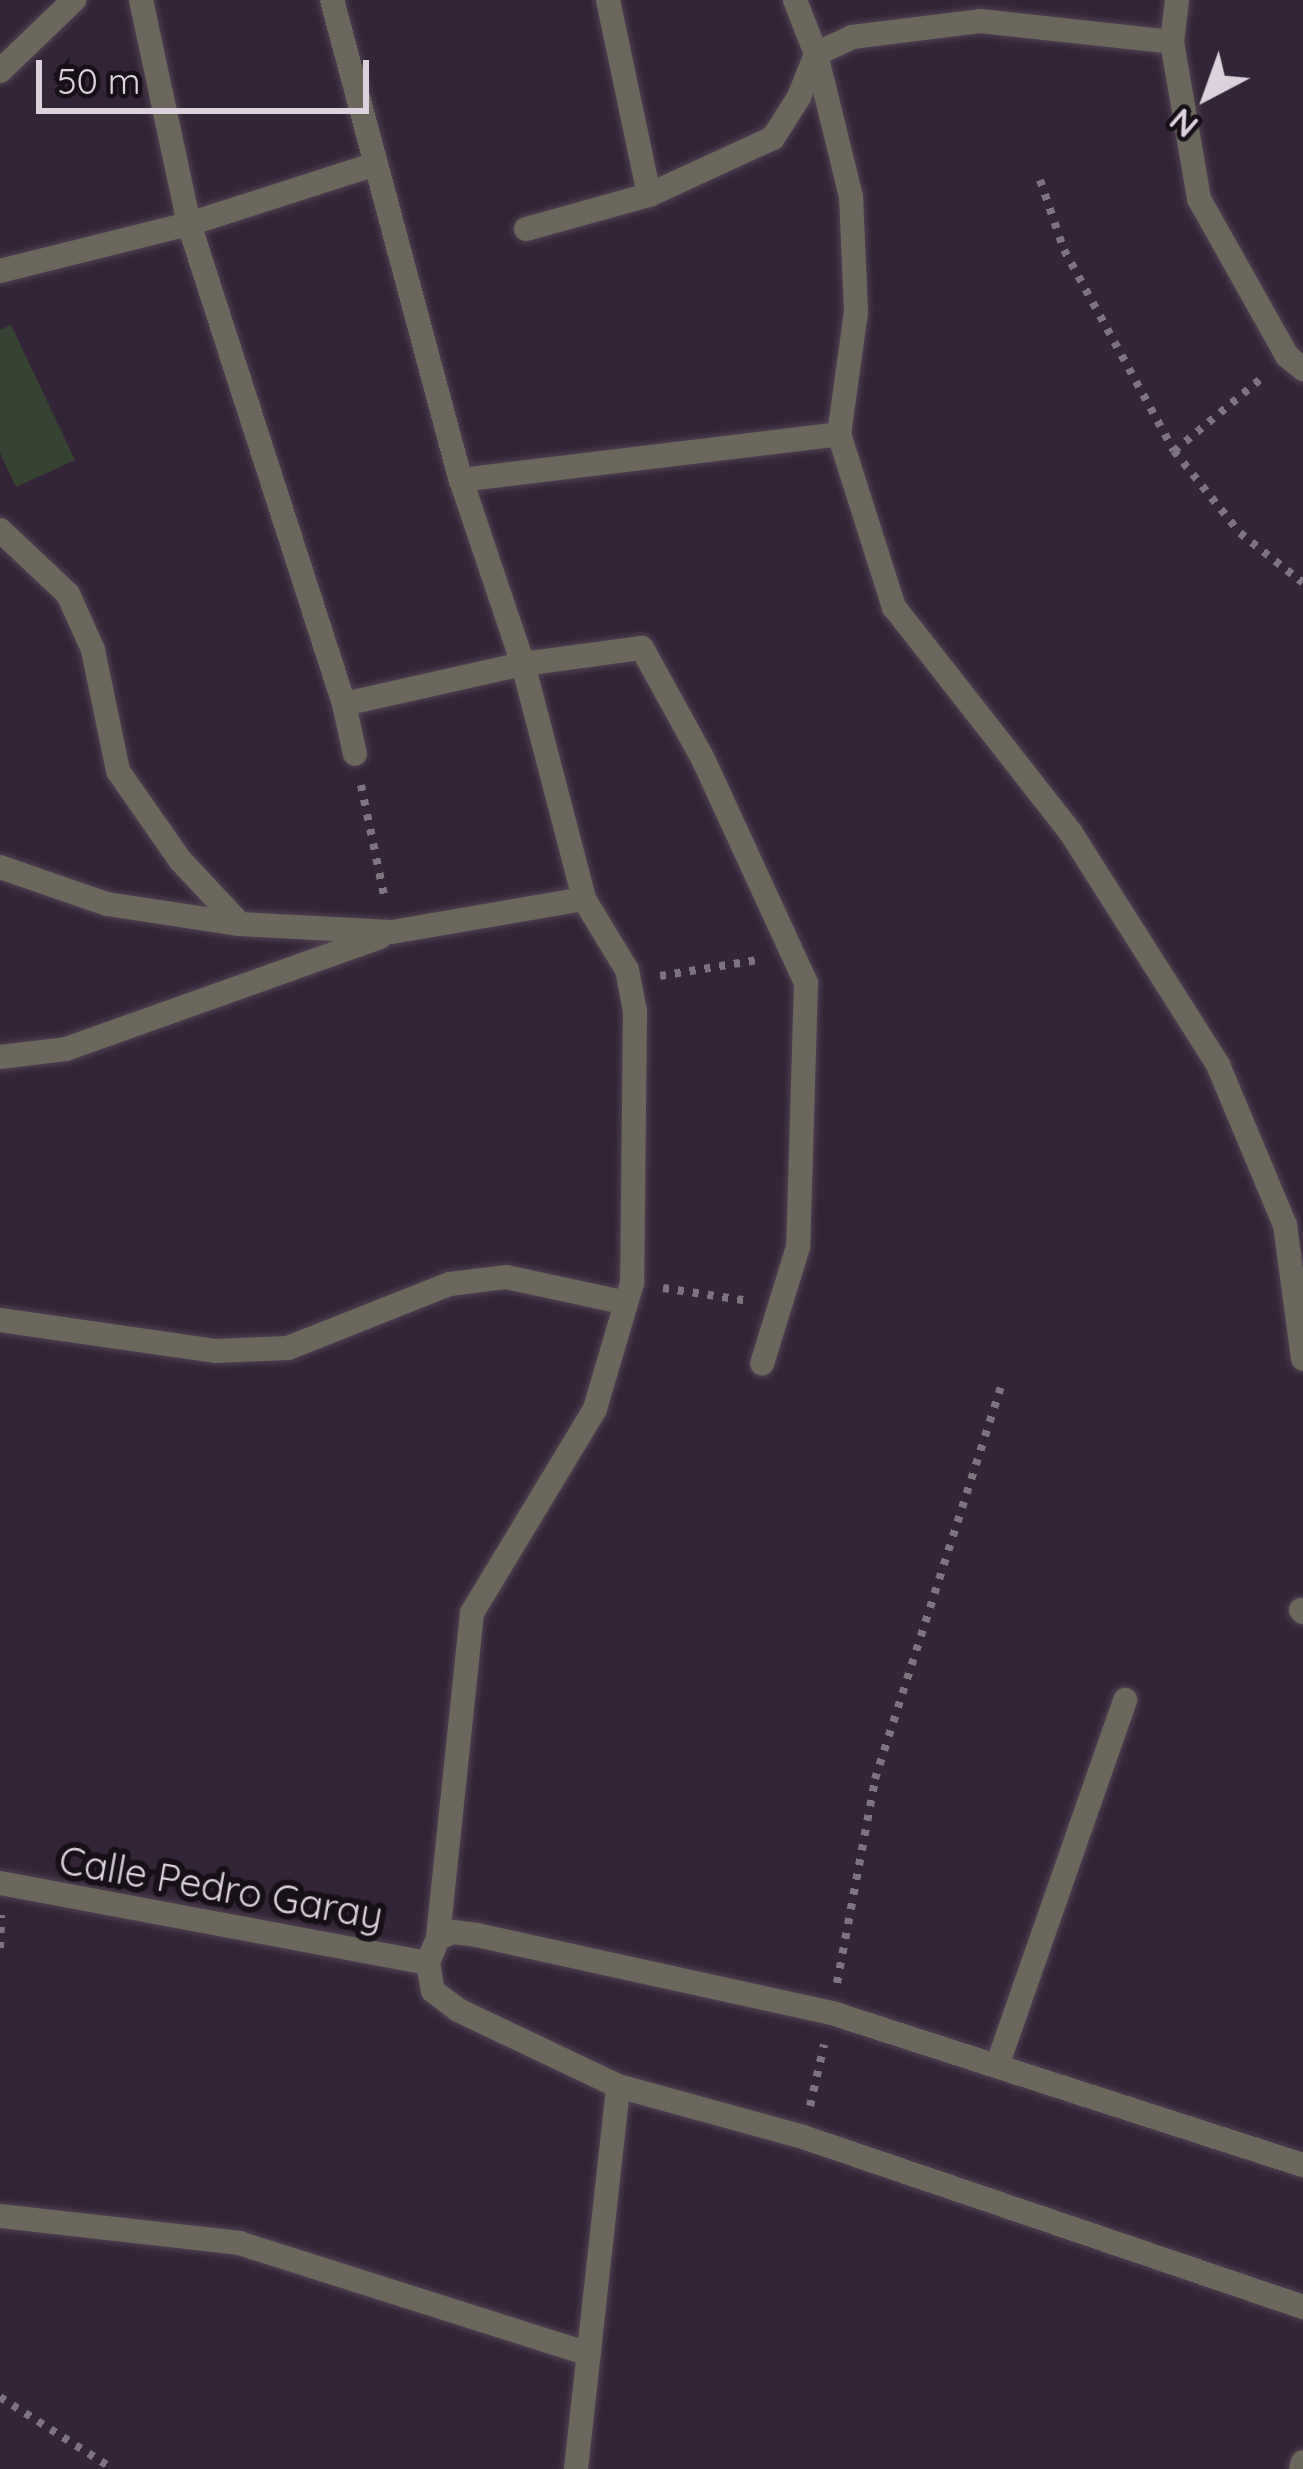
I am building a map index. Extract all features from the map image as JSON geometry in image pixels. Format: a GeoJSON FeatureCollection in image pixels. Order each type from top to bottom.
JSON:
{"type":"FeatureCollection","features":[{"type":"Feature","properties":{"kind":"street"},"geometry":{"type":"LineString","coordinates":[[0,71],[74,0]]}},
{"type":"Feature","properties":{"kind":"street"},"geometry":{"type":"LineString","coordinates":[[141,0],[189,224],[344,704],[355,754]]}},
{"type":"Feature","properties":{"kind":"street"},"geometry":{"type":"LineString","coordinates":[[332,0],[461,480],[523,664],[584,899],[627,970],[635,1011],[628,1293],[595,1409],[472,1613],[438,1938],[428,1963],[433,1990],[444,2002],[619,2086],[803,2137],[1303,2307]]}},
{"type":"Feature","properties":{"kind":"street"},"geometry":{"type":"LineString","coordinates":[[608,0],[649,195]]}},
{"type":"Feature","properties":{"kind":"street"},"geometry":{"type":"LineString","coordinates":[[795,0],[816,54],[851,196],[856,312],[839,434],[894,607],[1071,833],[1218,1065],[1285,1225],[1303,1359]]}},
{"type":"Feature","properties":{"kind":"street"},"geometry":{"type":"LineString","coordinates":[[1177,0],[1172,42],[1199,199],[1295,363]]}},
{"type":"Feature","properties":{"kind":"street"},"geometry":{"type":"LineString","coordinates":[[526,229],[649,195],[773,138],[799,98],[816,54],[852,37],[980,21],[1172,42]]}},
{"type":"Feature","properties":{"kind":"street"},"geometry":{"type":"LineString","coordinates":[[0,271],[189,224],[376,164]]}},
{"type":"Feature","properties":{"kind":"street"},"geometry":{"type":"LineString","coordinates":[[461,480],[839,434]]}},
{"type":"Feature","properties":{"kind":"street"},"geometry":{"type":"LineString","coordinates":[[0,530],[68,594],[93,650],[118,771],[180,860],[239,924]]}},
{"type":"Feature","properties":{"kind":"street"},"geometry":{"type":"LineString","coordinates":[[344,704],[523,664],[643,648],[703,759],[806,983],[798,1247],[762,1364]]}},
{"type":"Feature","properties":{"kind":"street"},"geometry":{"type":"LineString","coordinates":[[0,867],[107,904],[239,924],[392,932]]}},
{"type":"Feature","properties":{"kind":"street"},"geometry":{"type":"LineString","coordinates":[[0,1057],[66,1048],[392,932],[584,899]]}},
{"type":"Feature","properties":{"kind":"street"},"geometry":{"type":"LineString","coordinates":[[0,1320],[215,1352],[288,1348],[450,1284],[506,1277],[628,1293]]}},
{"type":"Feature","properties":{"kind":"street"},"geometry":{"type":"LineString","coordinates":[[997,2066],[1125,1700]]}},
{"type":"Feature","properties":{"kind":"street","name":"Calle Pedro Garay"},"geometry":{"type":"LineString","coordinates":[[0,1883],[428,1963]]}},
{"type":"Feature","properties":{"kind":"street"},"geometry":{"type":"LineString","coordinates":[[438,1938],[453,1932],[477,1935],[832,2013],[1303,2164]]}},
{"type":"Feature","properties":{"kind":"street"},"geometry":{"type":"LineString","coordinates":[[576,2469],[619,2086]]}},
{"type":"Feature","properties":{"kind":"street"},"geometry":{"type":"LineString","coordinates":[[0,2216],[239,2243],[589,2354]]}},
{"type":"Feature","properties":{"kind":"path"},"geometry":{"type":"LineString","coordinates":[[1040,180],[1064,250],[1174,451],[1240,533],[1303,583]]}},
{"type":"Feature","properties":{"kind":"path"},"geometry":{"type":"LineString","coordinates":[[1174,451],[1295,363]]}},
{"type":"Feature","properties":{"kind":"path"},"geometry":{"type":"LineString","coordinates":[[355,754],[392,932]]}},
{"type":"Feature","properties":{"kind":"path"},"geometry":{"type":"LineString","coordinates":[[704,970],[793,954]]}},
{"type":"Feature","properties":{"kind":"path"},"geometry":{"type":"LineString","coordinates":[[628,1293],[780,1306]]}},
{"type":"Feature","properties":{"kind":"path"},"geometry":{"type":"LineString","coordinates":[[803,2137],[832,2013],[875,1779],[1001,1386]]}},
{"type":"Feature","properties":{"kind":"path"},"geometry":{"type":"LineString","coordinates":[[0,2397],[112,2469]]}},
{"type":"Feature","properties":{"kind":"green space"},"geometry":{"type":"Polygon","coordinates":[[[11,325],[75,460],[16,487],[0,453],[0,330],[11,325]]]}}]}
